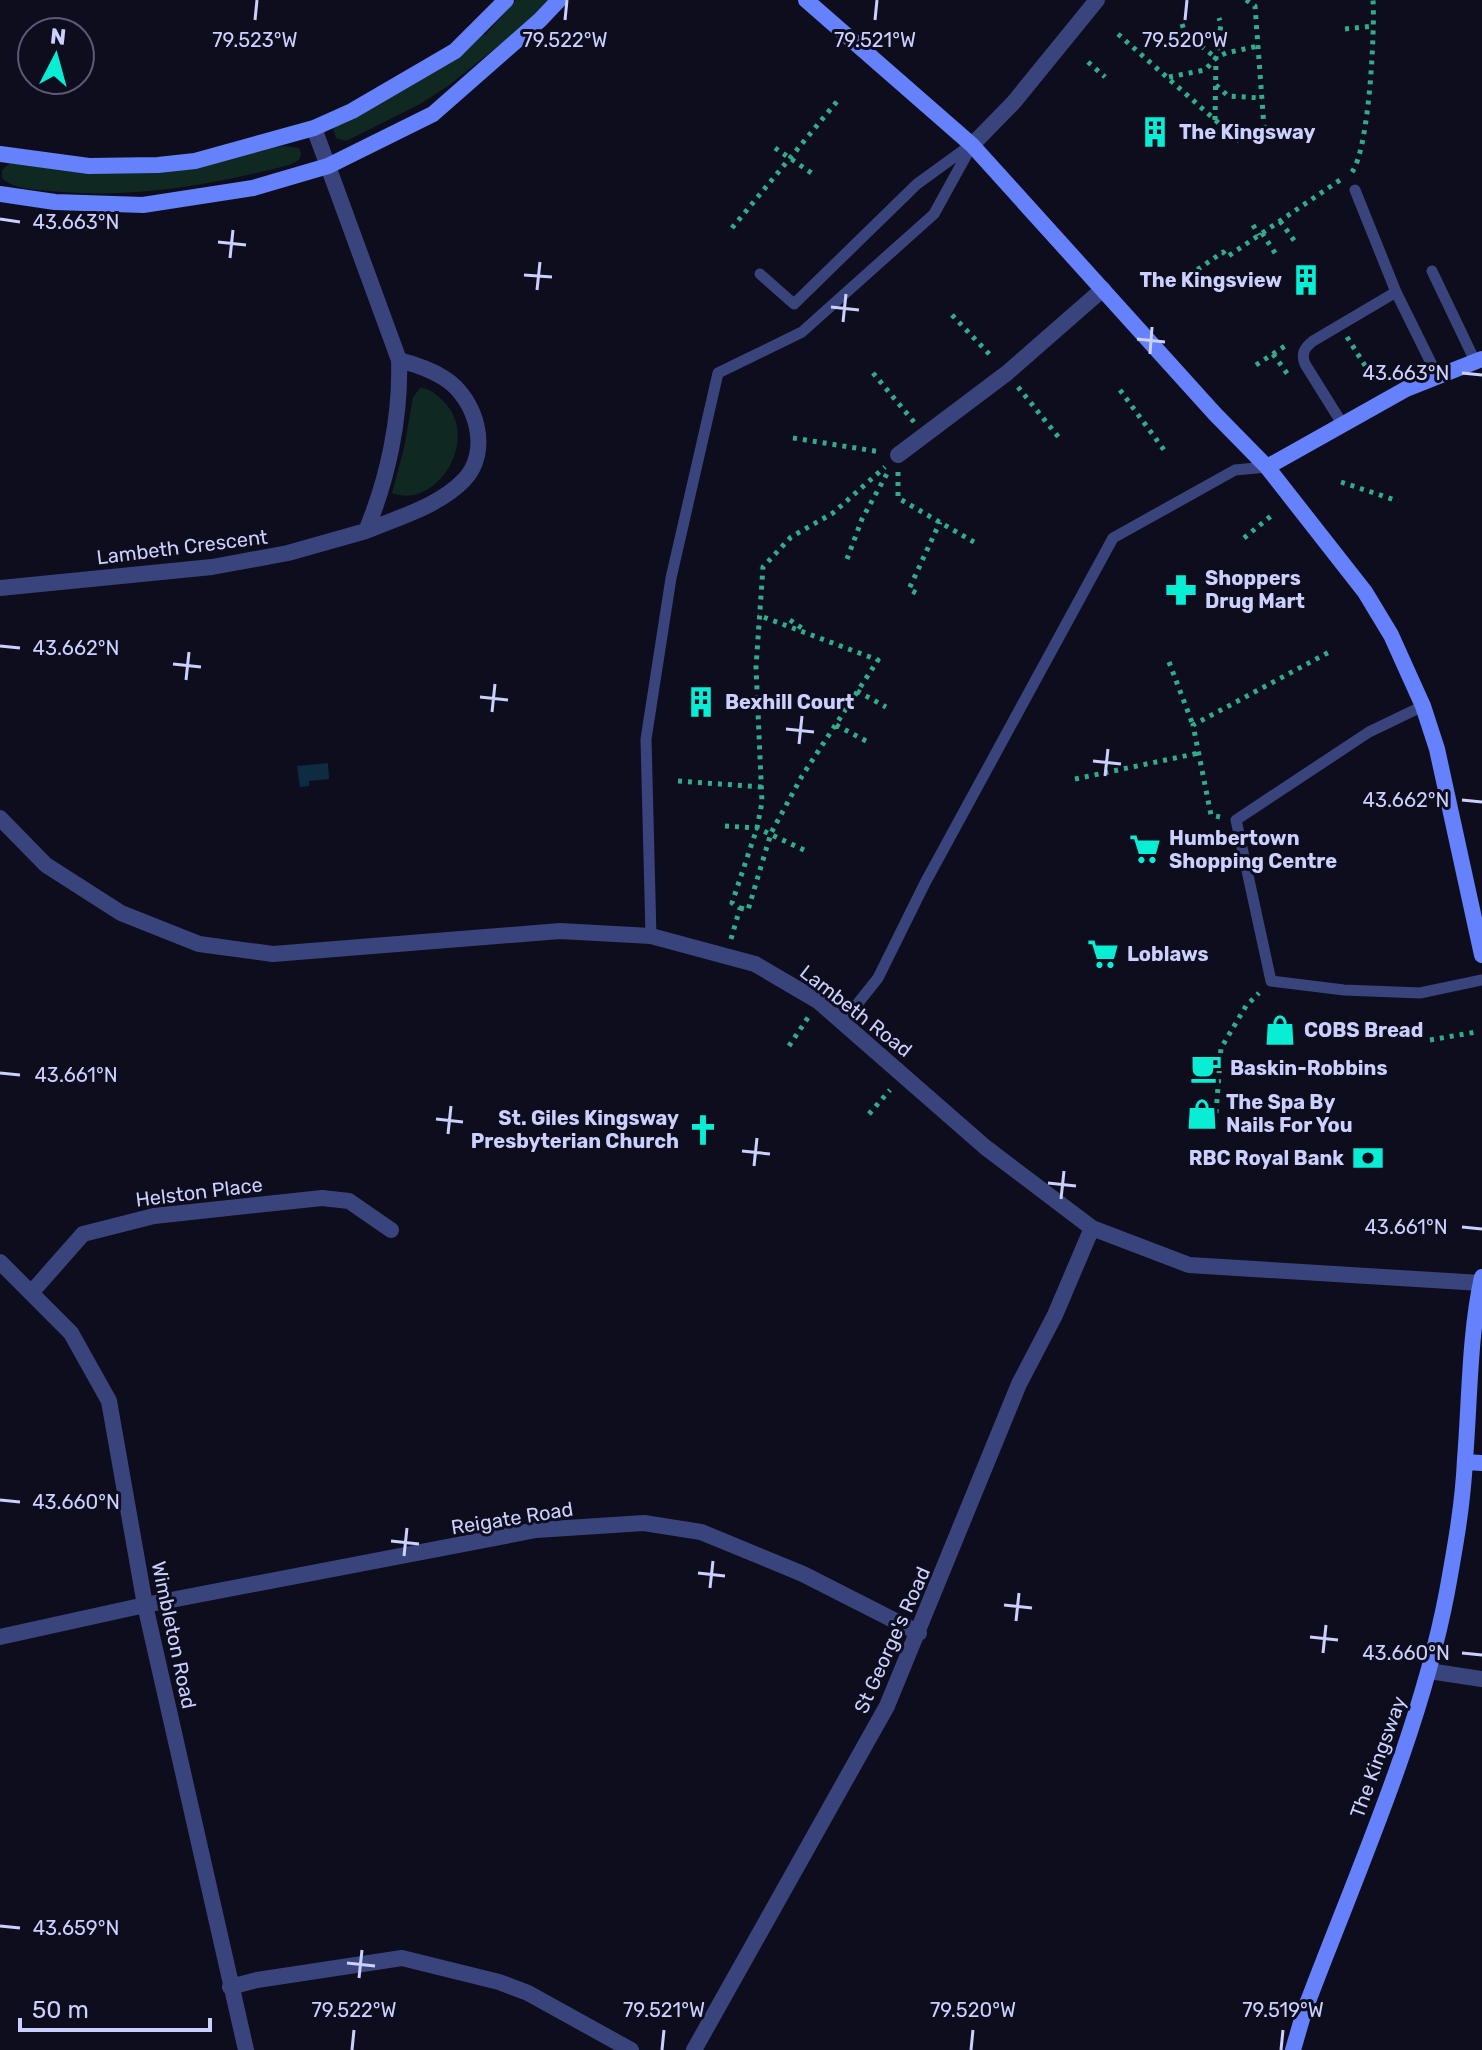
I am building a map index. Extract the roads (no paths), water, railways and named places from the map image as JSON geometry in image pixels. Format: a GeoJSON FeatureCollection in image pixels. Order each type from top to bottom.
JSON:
{"type":"FeatureCollection","features":[{"type":"Feature","properties":{"kind":"street"},"geometry":{"type":"LineString","coordinates":[[0,154],[89,166],[158,165],[195,161],[314,128],[352,111],[455,51],[506,0]]}},
{"type":"Feature","properties":{"kind":"street"},"geometry":{"type":"LineString","coordinates":[[0,194],[55,202],[143,205],[253,188],[328,166],[433,114],[559,0]]}},
{"type":"Feature","properties":{"kind":"street"},"geometry":{"type":"LineString","coordinates":[[806,0],[972,145],[1215,414],[1267,467],[1365,592],[1391,635],[1423,706],[1437,749],[1482,955]]}},
{"type":"Feature","properties":{"kind":"street"},"geometry":{"type":"LineString","coordinates":[[972,145],[1014,102],[1097,0]]}},
{"type":"Feature","properties":{"kind":"street"},"geometry":{"type":"LineString","coordinates":[[314,128],[399,360],[400,394],[378,503],[366,531]]}},
{"type":"Feature","properties":{"kind":"street"},"geometry":{"type":"LineString","coordinates":[[898,455],[1007,373],[1103,289]]}},
{"type":"Feature","properties":{"kind":"street","name":"Lambeth Crescent"},"geometry":{"type":"LineString","coordinates":[[0,588],[212,567],[288,553],[366,531],[445,496],[466,478],[475,461],[479,441],[475,418],[465,399],[447,379],[399,360]]}},
{"type":"Feature","properties":{"kind":"street"},"geometry":{"type":"LineString","coordinates":[[1267,467],[1382,401],[1437,375],[1479,360]]}},
{"type":"Feature","properties":{"kind":"street","name":"Lambeth Road"},"geometry":{"type":"LineString","coordinates":[[0,818],[46,865],[121,913],[199,944],[273,954],[560,931],[651,936],[755,964],[818,1001],[985,1147],[1092,1228],[1189,1265],[1481,1280]]}},
{"type":"Feature","properties":{"kind":"street","name":"Helston Place"},"geometry":{"type":"LineString","coordinates":[[31,1293],[83,1234],[154,1216],[322,1198],[349,1201],[391,1230]]}},
{"type":"Feature","properties":{"kind":"street","name":"St George's Road"},"geometry":{"type":"LineString","coordinates":[[694,2050],[887,1706],[1019,1384],[1055,1315],[1092,1228]]}},
{"type":"Feature","properties":{"kind":"street","name":"Wimbleton Road"},"geometry":{"type":"LineString","coordinates":[[0,1262],[71,1333],[109,1401],[145,1605],[246,2050]]}},
{"type":"Feature","properties":{"kind":"street","name":"The Kingsway"},"geometry":{"type":"LineString","coordinates":[[1293,2050],[1304,2012],[1413,1722],[1429,1671],[1474,1462],[1471,1342],[1481,1280]]}},
{"type":"Feature","properties":{"kind":"street","name":"Reigate Road"},"geometry":{"type":"LineString","coordinates":[[0,1637],[145,1605],[536,1530],[644,1523],[701,1532],[803,1574],[919,1633]]}},
{"type":"Feature","properties":{"kind":"street"},"geometry":{"type":"LineString","coordinates":[[1429,1671],[1482,1679]]}},
{"type":"Feature","properties":{"kind":"street"},"geometry":{"type":"LineString","coordinates":[[230,1987],[402,1958],[499,1982],[528,1993],[631,2050]]}},
{"type":"Feature","properties":{"kind":"lane"},"geometry":{"type":"LineString","coordinates":[[760,274],[794,304],[917,184],[972,145]]}},
{"type":"Feature","properties":{"kind":"lane"},"geometry":{"type":"LineString","coordinates":[[651,936],[646,739],[671,578],[718,373],[802,332],[934,214],[972,145]]}},
{"type":"Feature","properties":{"kind":"lane"},"geometry":{"type":"LineString","coordinates":[[1355,190],[1396,292],[1437,375]]}},
{"type":"Feature","properties":{"kind":"lane"},"geometry":{"type":"LineString","coordinates":[[1432,271],[1479,360]]}},
{"type":"Feature","properties":{"kind":"lane"},"geometry":{"type":"LineString","coordinates":[[1343,425],[1305,364],[1304,350],[1313,341],[1396,292]]}},
{"type":"Feature","properties":{"kind":"lane"},"geometry":{"type":"LineString","coordinates":[[843,1022],[878,978],[925,883],[1113,538],[1235,470],[1267,467]]}},
{"type":"Feature","properties":{"kind":"lane"},"geometry":{"type":"LineString","coordinates":[[1423,706],[1369,732],[1236,820],[1271,981],[1344,990],[1420,993],[1482,980]]}},
{"type":"Feature","properties":{"kind":"water"},"geometry":{"type":"Polygon","coordinates":[[[328,763],[329,779],[309,781],[309,786],[300,787],[297,766],[328,763]]]}},
{"type":"Feature","properties":{"kind":"place","name":"The Kingsway"},"geometry":{"type":"Point","coordinates":[1155,132]}},
{"type":"Feature","properties":{"kind":"place","name":"The Kingsview"},"geometry":{"type":"Point","coordinates":[1306,280]}},
{"type":"Feature","properties":{"kind":"place","name":"Shoppers Drug Mart"},"geometry":{"type":"Point","coordinates":[1181,590]}},
{"type":"Feature","properties":{"kind":"place","name":"Bexhill Court"},"geometry":{"type":"Point","coordinates":[701,702]}},
{"type":"Feature","properties":{"kind":"place","name":"Humbertown Shopping Centre"},"geometry":{"type":"Point","coordinates":[1145,849]}},
{"type":"Feature","properties":{"kind":"place","name":"Loblaws"},"geometry":{"type":"Point","coordinates":[1103,954]}},
{"type":"Feature","properties":{"kind":"place","name":"COBS Bread"},"geometry":{"type":"Point","coordinates":[1280,1030]}},
{"type":"Feature","properties":{"kind":"place","name":"Baskin-Robbins"},"geometry":{"type":"Point","coordinates":[1206,1068]}},
{"type":"Feature","properties":{"kind":"place","name":"The Spa By Nails For You"},"geometry":{"type":"Point","coordinates":[1202,1114]}},
{"type":"Feature","properties":{"kind":"place","name":"St. Giles Kingsway Presbyterian Church"},"geometry":{"type":"Point","coordinates":[703,1130]}},
{"type":"Feature","properties":{"kind":"place","name":"RBC Royal Bank"},"geometry":{"type":"Point","coordinates":[1368,1158]}}]}
